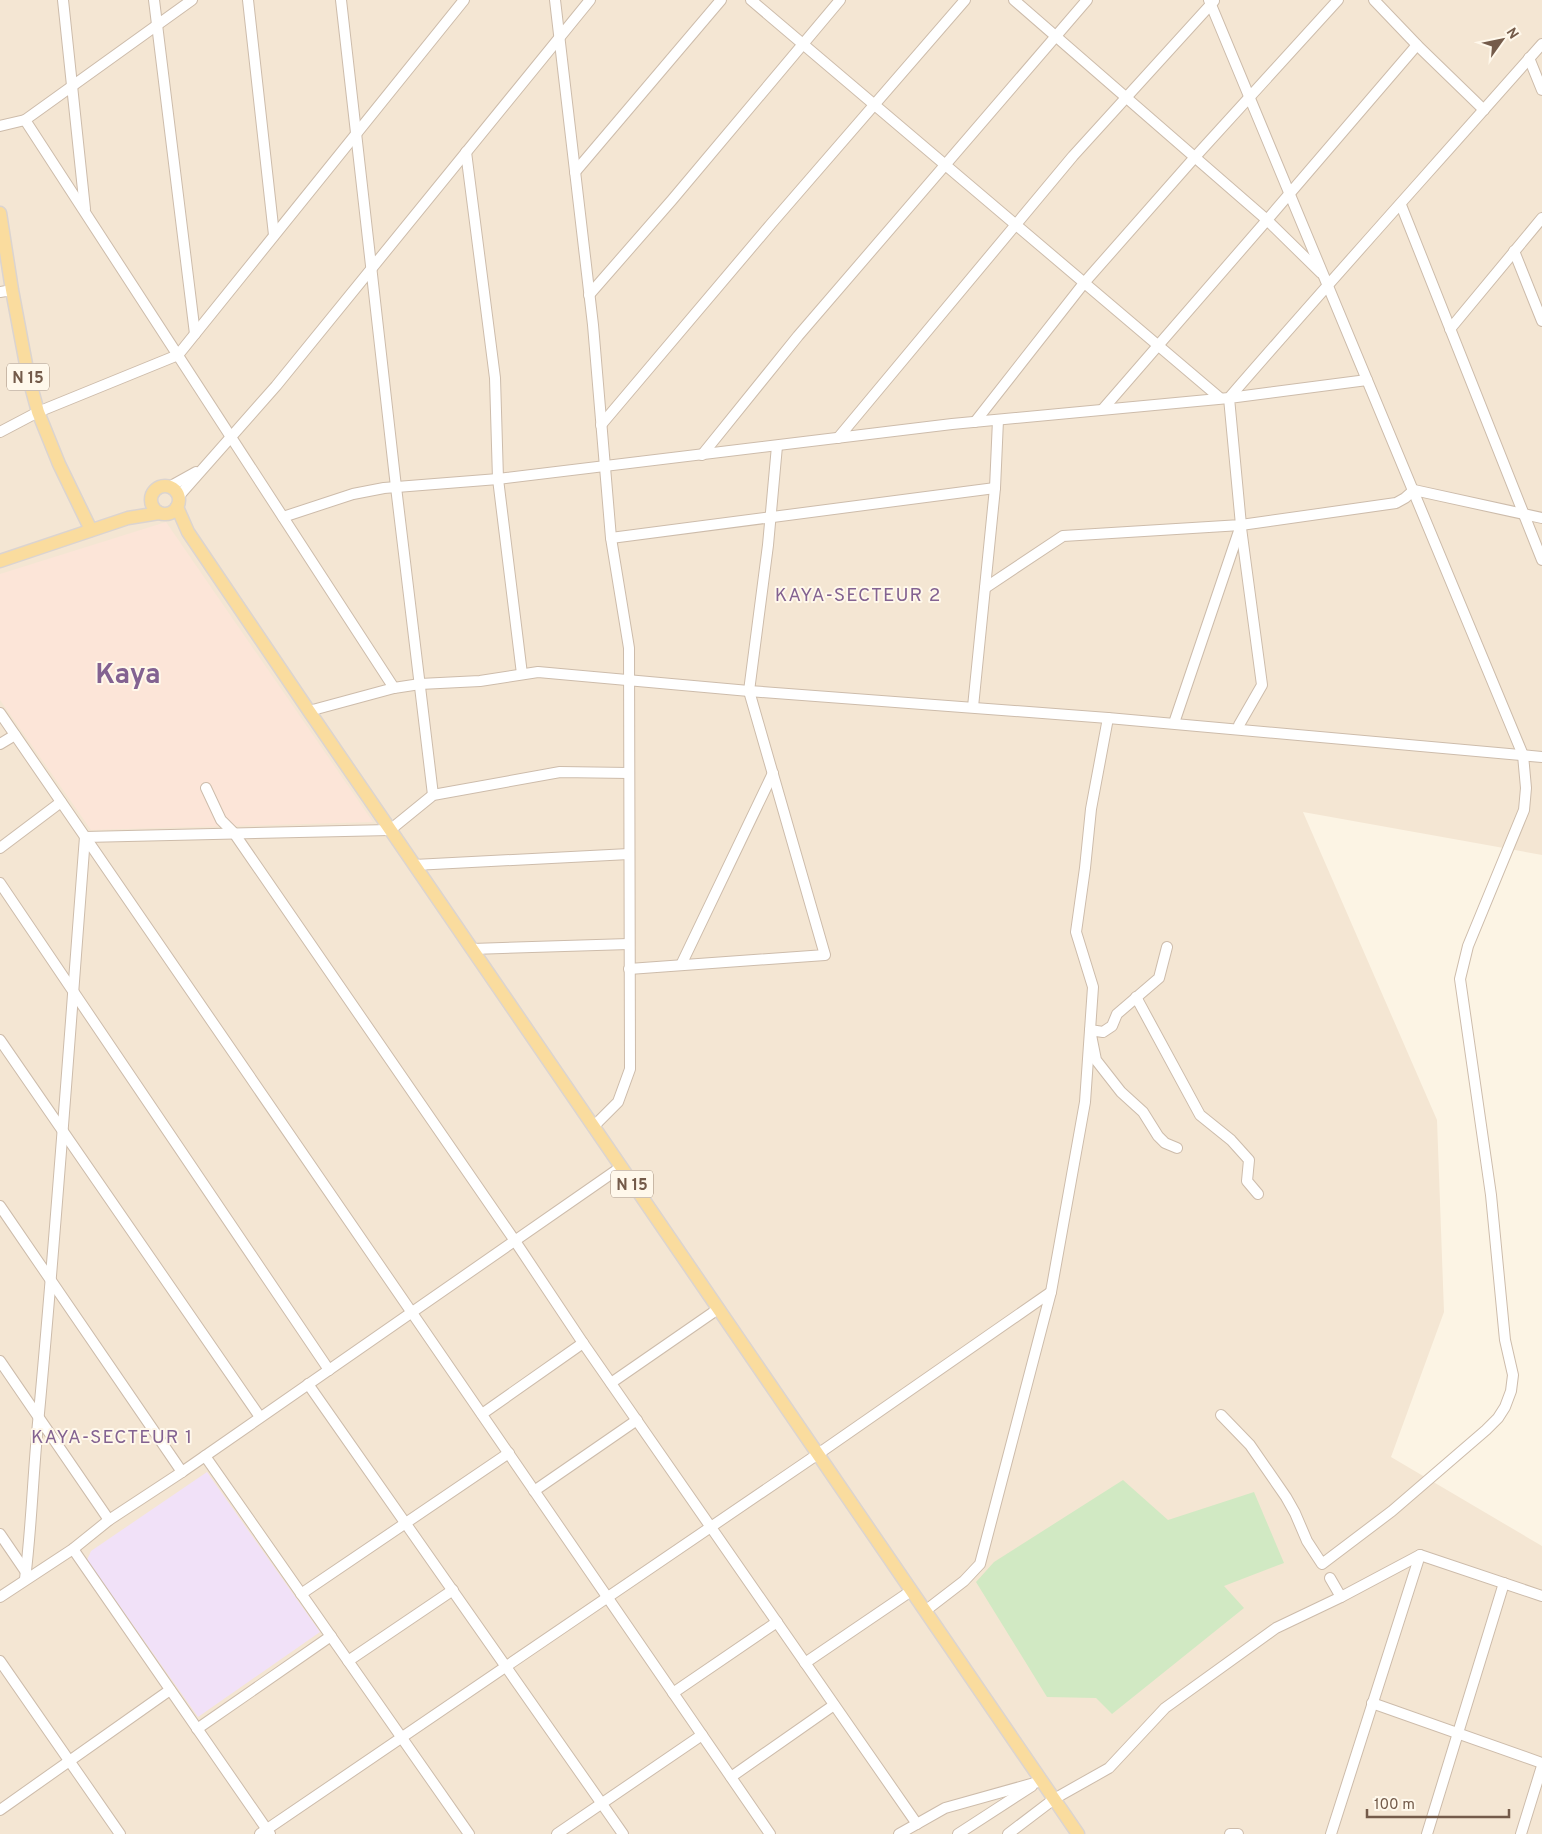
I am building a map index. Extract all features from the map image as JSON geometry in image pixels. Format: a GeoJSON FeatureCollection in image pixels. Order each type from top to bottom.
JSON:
{"type":"FeatureCollection","features":[{"type":"Feature","properties":{"kind":"main road","name":"N 15"},"geometry":{"type":"LineString","coordinates":[[0,213],[6,291],[38,412],[59,464],[91,530]]}},
{"type":"Feature","properties":{"kind":"main road"},"geometry":{"type":"LineString","coordinates":[[0,561],[170,504],[163,486],[152,494],[151,500],[128,518]]}},
{"type":"Feature","properties":{"kind":"main road","name":"N 15"},"geometry":{"type":"LineString","coordinates":[[151,500],[152,505],[170,504],[309,711],[818,1454],[1039,1781],[1078,1834]]}},
{"type":"Feature","properties":{"kind":"street"},"geometry":{"type":"LineString","coordinates":[[64,0],[86,213]]}},
{"type":"Feature","properties":{"kind":"street"},"geometry":{"type":"LineString","coordinates":[[154,0],[195,334]]}},
{"type":"Feature","properties":{"kind":"street"},"geometry":{"type":"LineString","coordinates":[[0,126],[25,120],[192,0]]}},
{"type":"Feature","properties":{"kind":"street"},"geometry":{"type":"LineString","coordinates":[[248,0],[274,235]]}},
{"type":"Feature","properties":{"kind":"street"},"geometry":{"type":"LineString","coordinates":[[341,0],[433,795]]}},
{"type":"Feature","properties":{"kind":"street"},"geometry":{"type":"LineString","coordinates":[[451,0],[453,14]]}},
{"type":"Feature","properties":{"kind":"street"},"geometry":{"type":"LineString","coordinates":[[0,432],[38,412],[178,355],[464,0]]}},
{"type":"Feature","properties":{"kind":"street"},"geometry":{"type":"LineString","coordinates":[[555,0],[589,294],[611,538],[629,648],[630,1069],[618,1102],[593,1127]]}},
{"type":"Feature","properties":{"kind":"street"},"geometry":{"type":"LineString","coordinates":[[170,504],[232,438],[590,0]]}},
{"type":"Feature","properties":{"kind":"street"},"geometry":{"type":"LineString","coordinates":[[575,172],[721,0]]}},
{"type":"Feature","properties":{"kind":"street"},"geometry":{"type":"LineString","coordinates":[[751,0],[1084,283],[1225,398],[1262,685],[1239,725]]}},
{"type":"Feature","properties":{"kind":"street"},"geometry":{"type":"LineString","coordinates":[[589,294],[672,200],[840,0]]}},
{"type":"Feature","properties":{"kind":"street"},"geometry":{"type":"LineString","coordinates":[[601,425],[965,0]]}},
{"type":"Feature","properties":{"kind":"street"},"geometry":{"type":"LineString","coordinates":[[1014,0],[1267,220],[1326,280]]}},
{"type":"Feature","properties":{"kind":"street"},"geometry":{"type":"LineString","coordinates":[[702,455],[798,336],[1087,0]]}},
{"type":"Feature","properties":{"kind":"street"},"geometry":{"type":"LineString","coordinates":[[975,422],[1084,283],[1195,157],[1251,98],[1338,0]]}},
{"type":"Feature","properties":{"kind":"street"},"geometry":{"type":"LineString","coordinates":[[1374,0],[1484,110]]}},
{"type":"Feature","properties":{"kind":"street"},"geometry":{"type":"LineString","coordinates":[[838,438],[1126,96],[1212,1],[1523,755],[1526,794],[1524,810],[1468,946],[1460,979],[1491,1195],[1505,1340],[1513,1375],[1511,1391],[1505,1407],[1498,1418],[1486,1430],[1392,1511],[1322,1564],[1307,1541],[1295,1513],[1281,1490],[1250,1445],[1221,1415]]}},
{"type":"Feature","properties":{"kind":"street"},"geometry":{"type":"LineString","coordinates":[[1225,398],[1326,280],[1400,205],[1542,44]]}},
{"type":"Feature","properties":{"kind":"street"},"geometry":{"type":"LineString","coordinates":[[1103,409],[1417,45]]}},
{"type":"Feature","properties":{"kind":"street"},"geometry":{"type":"LineString","coordinates":[[1529,58],[1542,90]]}},
{"type":"Feature","properties":{"kind":"street"},"geometry":{"type":"LineString","coordinates":[[25,120],[394,688]]}},
{"type":"Feature","properties":{"kind":"street"},"geometry":{"type":"LineString","coordinates":[[466,152],[495,378],[498,479],[522,674]]}},
{"type":"Feature","properties":{"kind":"street"},"geometry":{"type":"LineString","coordinates":[[1400,205],[1542,560]]}},
{"type":"Feature","properties":{"kind":"street"},"geometry":{"type":"LineString","coordinates":[[1450,329],[1542,218]]}},
{"type":"Feature","properties":{"kind":"street"},"geometry":{"type":"LineString","coordinates":[[1514,251],[1542,321]]}},
{"type":"Feature","properties":{"kind":"street"},"geometry":{"type":"LineString","coordinates":[[283,517],[353,494],[396,487],[498,479],[975,422],[1225,398],[1367,380]]}},
{"type":"Feature","properties":{"kind":"street"},"geometry":{"type":"LineString","coordinates":[[973,707],[995,488],[998,420]]}},
{"type":"Feature","properties":{"kind":"street"},"geometry":{"type":"LineString","coordinates":[[629,969],[824,955],[749,691],[777,446]]}},
{"type":"Feature","properties":{"kind":"street"},"geometry":{"type":"LineString","coordinates":[[611,538],[995,488]]}},
{"type":"Feature","properties":{"kind":"street"},"geometry":{"type":"LineString","coordinates":[[1414,490],[1542,518]]}},
{"type":"Feature","properties":{"kind":"street"},"geometry":{"type":"LineString","coordinates":[[985,588],[1064,536],[1241,525],[1396,503],[1414,490]]}},
{"type":"Feature","properties":{"kind":"street"},"geometry":{"type":"LineString","coordinates":[[1174,723],[1241,525]]}},
{"type":"Feature","properties":{"kind":"street"},"geometry":{"type":"LineString","coordinates":[[309,711],[394,688],[420,684],[480,681],[538,672],[749,691],[1174,723],[1542,757]]}},
{"type":"Feature","properties":{"kind":"street"},"geometry":{"type":"LineString","coordinates":[[0,713],[770,1834]]}},
{"type":"Feature","properties":{"kind":"street"},"geometry":{"type":"LineString","coordinates":[[925,1611],[964,1581],[980,1564],[1051,1292],[1085,1102],[1093,987],[1076,932],[1091,809],[1100,769],[1108,718]]}},
{"type":"Feature","properties":{"kind":"street"},"geometry":{"type":"LineString","coordinates":[[0,744],[15,735]]}},
{"type":"Feature","properties":{"kind":"street"},"geometry":{"type":"LineString","coordinates":[[85,837],[390,830],[433,795],[560,772],[629,773]]}},
{"type":"Feature","properties":{"kind":"street"},"geometry":{"type":"LineString","coordinates":[[682,966],[773,773]]}},
{"type":"Feature","properties":{"kind":"street"},"geometry":{"type":"LineString","coordinates":[[206,788],[221,820],[234,833],[583,1343],[917,1824]]}},
{"type":"Feature","properties":{"kind":"street"},"geometry":{"type":"LineString","coordinates":[[0,848],[61,802]]}},
{"type":"Feature","properties":{"kind":"street"},"geometry":{"type":"LineString","coordinates":[[25,1575],[32,1516],[38,1417],[51,1281],[85,837]]}},
{"type":"Feature","properties":{"kind":"street"},"geometry":{"type":"LineString","coordinates":[[414,864],[629,854]]}},
{"type":"Feature","properties":{"kind":"street"},"geometry":{"type":"LineString","coordinates":[[0,883],[329,1370]]}},
{"type":"Feature","properties":{"kind":"street"},"geometry":{"type":"LineString","coordinates":[[472,949],[629,944]]}},
{"type":"Feature","properties":{"kind":"street"},"geometry":{"type":"LineString","coordinates":[[1090,1030],[1103,1032],[1112,1026],[1117,1014],[1158,978],[1167,947]]}},
{"type":"Feature","properties":{"kind":"street"},"geometry":{"type":"LineString","coordinates":[[1136,997],[1200,1115],[1232,1140],[1249,1160],[1247,1181],[1258,1194]]}},
{"type":"Feature","properties":{"kind":"street"},"geometry":{"type":"LineString","coordinates":[[1090,1030],[1096,1060],[1121,1092],[1143,1112],[1158,1136],[1165,1143],[1177,1148]]}},
{"type":"Feature","properties":{"kind":"street"},"geometry":{"type":"LineString","coordinates":[[0,1040],[260,1417]]}},
{"type":"Feature","properties":{"kind":"street"},"geometry":{"type":"LineString","coordinates":[[0,1596],[25,1575],[73,1549],[109,1520],[182,1472],[621,1167]]}},
{"type":"Feature","properties":{"kind":"street"},"geometry":{"type":"LineString","coordinates":[[0,1206],[182,1472]]}},
{"type":"Feature","properties":{"kind":"street"},"geometry":{"type":"LineString","coordinates":[[73,1549],[197,1729],[265,1832],[818,1454],[1051,1292]]}},
{"type":"Feature","properties":{"kind":"street"},"geometry":{"type":"LineString","coordinates":[[611,1383],[718,1309]]}},
{"type":"Feature","properties":{"kind":"street"},"geometry":{"type":"LineString","coordinates":[[482,1414],[583,1343]]}},
{"type":"Feature","properties":{"kind":"street"},"geometry":{"type":"LineString","coordinates":[[0,1361],[109,1520]]}},
{"type":"Feature","properties":{"kind":"street"},"geometry":{"type":"LineString","coordinates":[[308,1384],[623,1834]]}},
{"type":"Feature","properties":{"kind":"street"},"geometry":{"type":"LineString","coordinates":[[534,1491],[637,1420]]}},
{"type":"Feature","properties":{"kind":"street"},"geometry":{"type":"LineString","coordinates":[[301,1594],[509,1453]]}},
{"type":"Feature","properties":{"kind":"street"},"geometry":{"type":"LineString","coordinates":[[205,1456],[469,1834]]}},
{"type":"Feature","properties":{"kind":"street"},"geometry":{"type":"LineString","coordinates":[[0,1534],[25,1575]]}},
{"type":"Feature","properties":{"kind":"street"},"geometry":{"type":"LineString","coordinates":[[1331,1834],[1420,1555]]}},
{"type":"Feature","properties":{"kind":"street"},"geometry":{"type":"LineString","coordinates":[[1008,1834],[1054,1799],[1110,1768],[1165,1708],[1260,1638],[1286,1622],[1341,1597],[1420,1555],[1542,1596]]}},
{"type":"Feature","properties":{"kind":"street"},"geometry":{"type":"LineString","coordinates":[[1330,1578],[1341,1597]]}},
{"type":"Feature","properties":{"kind":"street"},"geometry":{"type":"LineString","coordinates":[[1427,1834],[1504,1583]]}},
{"type":"Feature","properties":{"kind":"street"},"geometry":{"type":"LineString","coordinates":[[348,1661],[453,1590]]}},
{"type":"Feature","properties":{"kind":"street"},"geometry":{"type":"LineString","coordinates":[[805,1663],[911,1591]]}},
{"type":"Feature","properties":{"kind":"street"},"geometry":{"type":"LineString","coordinates":[[673,1693],[776,1622]]}},
{"type":"Feature","properties":{"kind":"street"},"geometry":{"type":"LineString","coordinates":[[197,1729],[330,1636]]}},
{"type":"Feature","properties":{"kind":"street"},"geometry":{"type":"LineString","coordinates":[[0,1661],[120,1834]]}},
{"type":"Feature","properties":{"kind":"street"},"geometry":{"type":"LineString","coordinates":[[0,1810],[170,1690]]}},
{"type":"Feature","properties":{"kind":"street"},"geometry":{"type":"LineString","coordinates":[[1372,1703],[1542,1765],[1521,1834]]}},
{"type":"Feature","properties":{"kind":"street"},"geometry":{"type":"LineString","coordinates":[[731,1777],[834,1705]]}},
{"type":"Feature","properties":{"kind":"street"},"geometry":{"type":"LineString","coordinates":[[557,1834],[702,1735]]}},
{"type":"Feature","properties":{"kind":"street"},"geometry":{"type":"LineString","coordinates":[[899,1834],[945,1808],[1039,1781]]}},
{"type":"Feature","properties":{"kind":"street"},"geometry":{"type":"LineString","coordinates":[[958,1834],[1018,1797],[1039,1781]]}},
{"type":"Feature","properties":{"kind":"street"},"geometry":{"type":"LineString","coordinates":[[1230,1834],[1238,1834]]}},
{"type":"Feature","properties":{"kind":"shaded area"},"geometry":{"type":"Polygon","coordinates":[[[0,0],[1542,0],[1542,855],[1303,812],[1437,1120],[1444,1312],[1391,1457],[1542,1546],[1542,1834],[0,1834],[0,0]]]}},
{"type":"Feature","properties":{"kind":"shaded area"},"geometry":{"type":"Polygon","coordinates":[[[166,522],[373,822],[91,830],[0,700],[0,574],[166,522]]]}},
{"type":"Feature","properties":{"kind":"shaded area"},"geometry":{"type":"Polygon","coordinates":[[[207,1472],[320,1632],[198,1717],[87,1560],[91,1551],[207,1472]]]}},
{"type":"Feature","properties":{"kind":"green space"},"geometry":{"type":"Polygon","coordinates":[[[1123,1480],[1168,1520],[1254,1492],[1284,1563],[1224,1586],[1244,1608],[1112,1714],[1096,1698],[1047,1697],[976,1582],[994,1562],[1123,1480]]]}},
{"type":"Feature","properties":{"kind":"district","name":"KAYA-SECTEUR 2"},"geometry":{"type":"Point","coordinates":[858,594]}},
{"type":"Feature","properties":{"kind":"district","name":"Kaya"},"geometry":{"type":"Point","coordinates":[128,673]}},
{"type":"Feature","properties":{"kind":"district","name":"KAYA-SECTEUR 1"},"geometry":{"type":"Point","coordinates":[112,1436]}}]}
